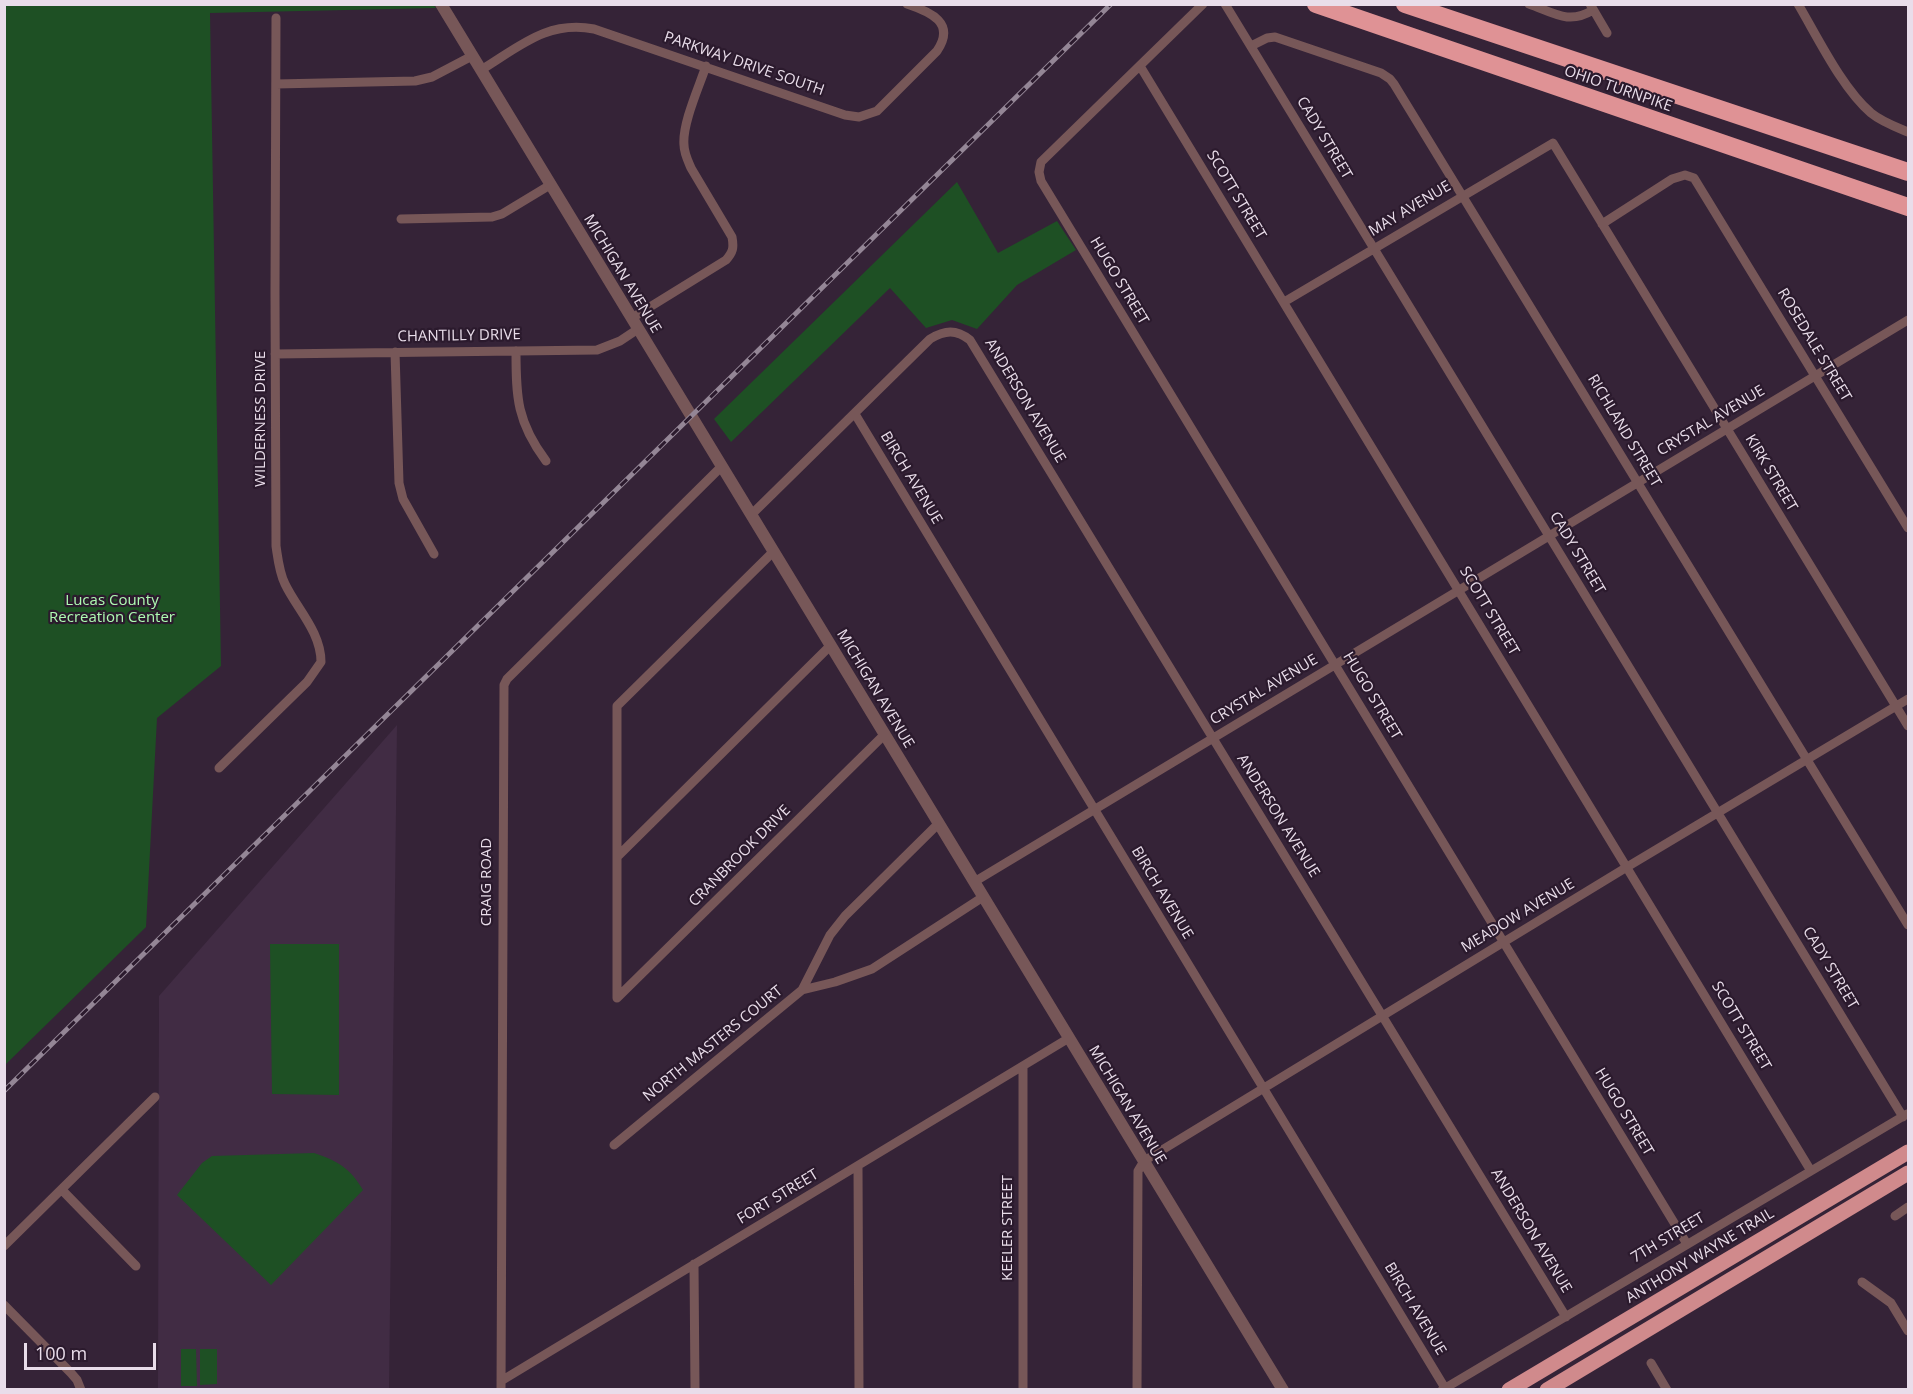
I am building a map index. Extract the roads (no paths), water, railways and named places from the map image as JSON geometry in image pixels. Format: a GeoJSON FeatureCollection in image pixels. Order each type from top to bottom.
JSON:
{"type":"FeatureCollection","features":[{"type":"Feature","properties":{"kind":"highway","name":"OHIO TURNPIKE"},"geometry":{"type":"LineString","coordinates":[[1316,4],[1908,207]]}},
{"type":"Feature","properties":{"kind":"highway","name":"OHIO TURNPIKE"},"geometry":{"type":"LineString","coordinates":[[1405,4],[1908,172]]}},
{"type":"Feature","properties":{"kind":"highway","name":"ANTHONY WAYNE TRAIL"},"geometry":{"type":"LineString","coordinates":[[1509,1389],[1908,1152]]}},
{"type":"Feature","properties":{"kind":"highway"},"geometry":{"type":"LineString","coordinates":[[1547,1389],[1908,1173]]}},
{"type":"Feature","properties":{"kind":"street","name":"MICHIGAN AVENUE"},"geometry":{"type":"LineString","coordinates":[[441,4],[1283,1389]]}},
{"type":"Feature","properties":{"kind":"street","name":"PARKWAY DRIVE SOUTH"},"geometry":{"type":"LineString","coordinates":[[481,70],[535,37],[559,28],[573,26],[594,29],[845,115],[859,117],[877,111],[942,44],[943,34],[939,20],[927,11],[907,4]]}},
{"type":"Feature","properties":{"kind":"street"},"geometry":{"type":"LineString","coordinates":[[1140,66],[1203,4]]}},
{"type":"Feature","properties":{"kind":"street","name":"CADY STREET"},"geometry":{"type":"LineString","coordinates":[[1225,4],[1718,812],[1906,1115]]}},
{"type":"Feature","properties":{"kind":"street"},"geometry":{"type":"LineString","coordinates":[[1529,4],[1574,18],[1583,16],[1591,7],[1607,33]]}},
{"type":"Feature","properties":{"kind":"street"},"geometry":{"type":"LineString","coordinates":[[1798,4],[1856,97],[1872,114],[1908,132]]}},
{"type":"Feature","properties":{"kind":"street","name":"WILDERNESS DRIVE"},"geometry":{"type":"LineString","coordinates":[[219,768],[307,682],[321,662],[319,644],[284,582],[278,564],[276,546],[276,18]]}},
{"type":"Feature","properties":{"kind":"street","name":"RICHLAND STREET"},"geometry":{"type":"LineString","coordinates":[[1251,46],[1267,38],[1275,38],[1381,73],[1390,79],[1908,925]]}},
{"type":"Feature","properties":{"kind":"street"},"geometry":{"type":"LineString","coordinates":[[276,84],[425,79],[472,56]]}},
{"type":"Feature","properties":{"kind":"street","name":"CHANTILLY DRIVE"},"geometry":{"type":"LineString","coordinates":[[275,354],[597,350],[620,341],[635,324],[726,260],[732,253],[734,245],[732,237],[691,168],[684,145],[684,131],[706,66]]}},
{"type":"Feature","properties":{"kind":"street","name":"HUGO STREET"},"geometry":{"type":"LineString","coordinates":[[1140,66],[1041,162],[1039,172],[1041,181],[1687,1244]]}},
{"type":"Feature","properties":{"kind":"street","name":"SCOTT STREET"},"geometry":{"type":"LineString","coordinates":[[1140,66],[1811,1171]]}},
{"type":"Feature","properties":{"kind":"street","name":"MAY AVENUE"},"geometry":{"type":"LineString","coordinates":[[1284,302],[1553,143]]}},
{"type":"Feature","properties":{"kind":"street","name":"KIRK STREET"},"geometry":{"type":"LineString","coordinates":[[1553,143],[1908,726]]}},
{"type":"Feature","properties":{"kind":"street","name":"ROSEDALE STREET"},"geometry":{"type":"LineString","coordinates":[[1602,224],[1672,179],[1685,176],[1694,178],[1908,528]]}},
{"type":"Feature","properties":{"kind":"street"},"geometry":{"type":"LineString","coordinates":[[401,219],[492,217],[502,214],[550,185]]}},
{"type":"Feature","properties":{"kind":"street","name":"CRYSTAL AVENUE"},"geometry":{"type":"LineString","coordinates":[[974,882],[1908,320]]}},
{"type":"Feature","properties":{"kind":"street","name":"ANDERSON AVENUE"},"geometry":{"type":"LineString","coordinates":[[855,414],[930,339],[943,332],[962,334],[970,340],[1566,1317]]}},
{"type":"Feature","properties":{"kind":"street"},"geometry":{"type":"LineString","coordinates":[[516,351],[518,406],[534,445],[546,462]]}},
{"type":"Feature","properties":{"kind":"street"},"geometry":{"type":"LineString","coordinates":[[395,352],[399,483],[403,499],[434,554]]}},
{"type":"Feature","properties":{"kind":"street"},"geometry":{"type":"LineString","coordinates":[[752,514],[855,414]]}},
{"type":"Feature","properties":{"kind":"street","name":"BIRCH AVENUE"},"geometry":{"type":"LineString","coordinates":[[855,414],[1444,1389]]}},
{"type":"Feature","properties":{"kind":"street","name":"CRAIG ROAD"},"geometry":{"type":"LineString","coordinates":[[501,1385],[504,685],[722,466]]}},
{"type":"Feature","properties":{"kind":"street"},"geometry":{"type":"LineString","coordinates":[[617,857],[617,706],[774,551]]}},
{"type":"Feature","properties":{"kind":"street"},"geometry":{"type":"LineString","coordinates":[[617,857],[831,645]]}},
{"type":"Feature","properties":{"kind":"street","name":"MEADOW AVENUE"},"geometry":{"type":"LineString","coordinates":[[1144,1161],[1908,699]]}},
{"type":"Feature","properties":{"kind":"street","name":"CRANBROOK DRIVE"},"geometry":{"type":"LineString","coordinates":[[617,857],[616,998],[885,734]]}},
{"type":"Feature","properties":{"kind":"street","name":"NORTH MASTERS COURT"},"geometry":{"type":"LineString","coordinates":[[614,1145],[802,990],[830,935],[845,916],[939,823]]}},
{"type":"Feature","properties":{"kind":"street"},"geometry":{"type":"LineString","coordinates":[[802,990],[835,982],[872,969],[983,897]]}},
{"type":"Feature","properties":{"kind":"street","name":"FORT STREET"},"geometry":{"type":"LineString","coordinates":[[501,1385],[694,1264],[1069,1038]]}},
{"type":"Feature","properties":{"kind":"street","name":"KEELER STREET"},"geometry":{"type":"LineString","coordinates":[[1023,1067],[1023,1389]]}},
{"type":"Feature","properties":{"kind":"street"},"geometry":{"type":"LineString","coordinates":[[4,1246],[155,1096]]}},
{"type":"Feature","properties":{"kind":"street","name":"7TH STREET"},"geometry":{"type":"LineString","coordinates":[[1444,1389],[1906,1115]]}},
{"type":"Feature","properties":{"kind":"street"},"geometry":{"type":"LineString","coordinates":[[1137,1389],[1138,1170],[1144,1161]]}},
{"type":"Feature","properties":{"kind":"street"},"geometry":{"type":"LineString","coordinates":[[858,1166],[859,1389]]}},
{"type":"Feature","properties":{"kind":"street"},"geometry":{"type":"LineString","coordinates":[[62,1190],[136,1266]]}},
{"type":"Feature","properties":{"kind":"street"},"geometry":{"type":"LineString","coordinates":[[1895,1216],[1908,1208]]}},
{"type":"Feature","properties":{"kind":"street"},"geometry":{"type":"LineString","coordinates":[[694,1264],[695,1389]]}},
{"type":"Feature","properties":{"kind":"street"},"geometry":{"type":"LineString","coordinates":[[1862,1282],[1891,1303],[1908,1331]]}},
{"type":"Feature","properties":{"kind":"street"},"geometry":{"type":"LineString","coordinates":[[4,1305],[77,1380],[81,1389]]}},
{"type":"Feature","properties":{"kind":"street"},"geometry":{"type":"LineString","coordinates":[[1652,1363],[1667,1389]]}},
{"type":"Feature","properties":{"kind":"railway"},"geometry":{"type":"LineString","coordinates":[[4,1091],[1111,4]]}},
{"type":"Feature","properties":{"kind":"park label","name":"Lucas County Recreation Center"},"geometry":{"type":"Point","coordinates":[112,610]}}]}
